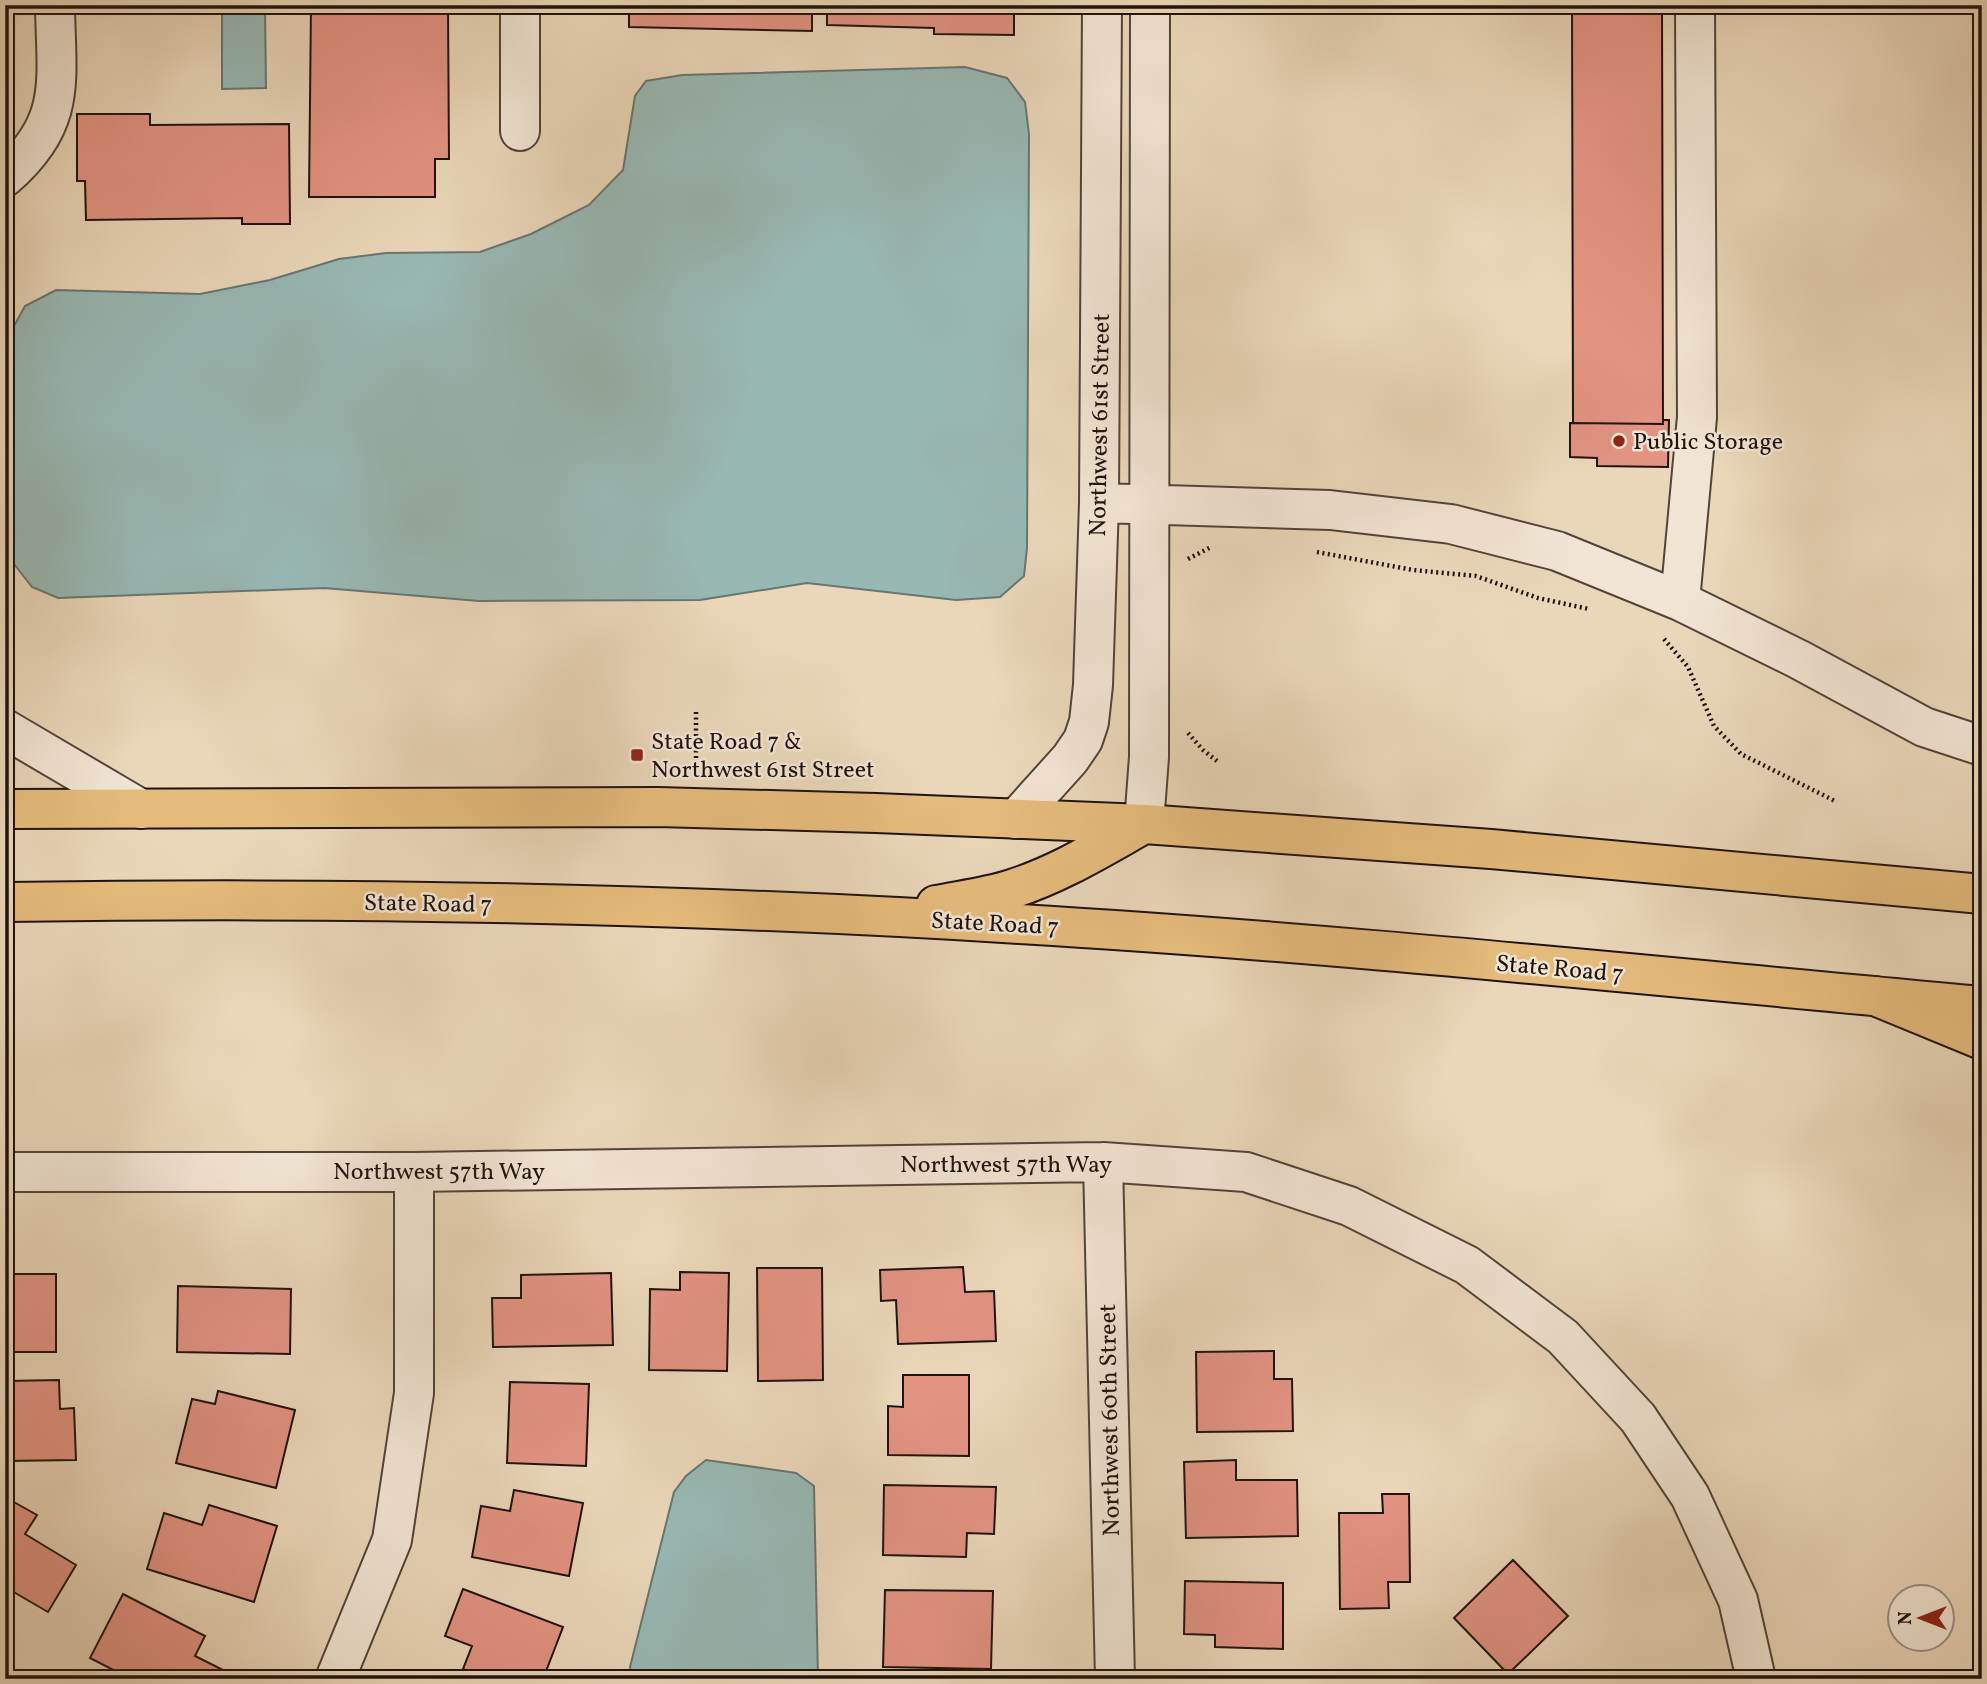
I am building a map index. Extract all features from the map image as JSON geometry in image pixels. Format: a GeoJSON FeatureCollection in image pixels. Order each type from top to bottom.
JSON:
{"type":"FeatureCollection","features":[{"type":"Feature","properties":{"kind":"main road"},"geometry":{"type":"LineString","coordinates":[[5,809],[489,807],[695,809],[1016,818],[1144,824],[1478,848],[1982,894]]}},
{"type":"Feature","properties":{"kind":"main road"},"geometry":{"type":"LineString","coordinates":[[883,916],[1009,890],[1074,863],[1144,824]]}},
{"type":"Feature","properties":{"kind":"main road","name":"State Road 7"},"geometry":{"type":"LineString","coordinates":[[5,902],[460,902],[883,916],[1186,935],[1982,1006]]}},
{"type":"Feature","properties":{"kind":"main road"},"geometry":{"type":"LineString","coordinates":[[1875,996],[1982,1040]]}},
{"type":"Feature","properties":{"kind":"street"},"geometry":{"type":"LineString","coordinates":[[5,177],[26,159],[45,131],[54,109],[55,5]]}},
{"type":"Feature","properties":{"kind":"street"},"geometry":{"type":"LineString","coordinates":[[520,5],[520,131]]}},
{"type":"Feature","properties":{"kind":"street","name":"Northwest 61st Street"},"geometry":{"type":"LineString","coordinates":[[1016,818],[1070,759],[1083,740],[1089,722],[1093,685],[1099,503],[1102,5]]}},
{"type":"Feature","properties":{"kind":"street","name":"Northwest 61st Street"},"geometry":{"type":"LineString","coordinates":[[1144,824],[1149,757],[1150,5]]}},
{"type":"Feature","properties":{"kind":"street"},"geometry":{"type":"LineString","coordinates":[[1680,601],[1697,417],[1695,5]]}},
{"type":"Feature","properties":{"kind":"street"},"geometry":{"type":"LineString","coordinates":[[1099,503],[1331,510],[1451,524],[1557,551],[1680,601],[1798,659],[1924,727],[1982,746]]}},
{"type":"Feature","properties":{"kind":"street"},"geometry":{"type":"LineString","coordinates":[[5,729],[141,809]]}},
{"type":"Feature","properties":{"kind":"street","name":"Northwest 57th Way"},"geometry":{"type":"LineString","coordinates":[[5,1171],[414,1171],[1103,1162],[1247,1171],[1349,1206],[1467,1265],[1563,1337],[1638,1418],[1690,1496],[1738,1600],[1756,1679]]}},
{"type":"Feature","properties":{"kind":"street","name":"Northwest 60th Street"},"geometry":{"type":"LineString","coordinates":[[1103,1162],[1115,1679]]}},
{"type":"Feature","properties":{"kind":"street"},"geometry":{"type":"LineString","coordinates":[[335,1679],[394,1527],[414,1393],[414,1171]]}},
{"type":"Feature","properties":{"kind":"path"},"geometry":{"type":"LineString","coordinates":[[1182,568],[1190,558],[1210,547],[1222,546]]}},
{"type":"Feature","properties":{"kind":"path"},"geometry":{"type":"LineString","coordinates":[[1317,552],[1413,570],[1476,576],[1538,598],[1598,611]]}},
{"type":"Feature","properties":{"kind":"path"},"geometry":{"type":"LineString","coordinates":[[1660,635],[1688,667],[1714,726],[1741,754],[1837,802]]}},
{"type":"Feature","properties":{"kind":"path"},"geometry":{"type":"LineString","coordinates":[[695,809],[696,711]]}},
{"type":"Feature","properties":{"kind":"path"},"geometry":{"type":"LineString","coordinates":[[1186,730],[1203,750],[1217,761]]}},
{"type":"Feature","properties":{"kind":"water"},"geometry":{"type":"Polygon","coordinates":[[[222,5],[265,5],[266,88],[222,89],[222,5]]]}},
{"type":"Feature","properties":{"kind":"water"},"geometry":{"type":"Polygon","coordinates":[[[965,67],[1007,78],[1025,102],[1029,134],[1027,548],[1024,576],[1000,597],[956,600],[807,583],[700,600],[479,601],[324,588],[58,598],[32,587],[14,564],[8,337],[25,306],[56,290],[200,294],[270,280],[339,259],[386,253],[480,252],[531,234],[589,205],[623,170],[635,96],[646,81],[682,75],[965,67]]]}},
{"type":"Feature","properties":{"kind":"water"},"geometry":{"type":"Polygon","coordinates":[[[706,1460],[796,1473],[814,1486],[818,1679],[631,1679],[630,1667],[674,1492],[686,1476],[706,1460]]]}},
{"type":"Feature","properties":{"kind":"building"},"geometry":{"type":"Polygon","coordinates":[[[311,5],[448,7],[449,159],[435,159],[435,197],[309,197],[311,5]]]}},
{"type":"Feature","properties":{"kind":"building"},"geometry":{"type":"Polygon","coordinates":[[[629,5],[812,5],[812,31],[629,27],[629,5]]]}},
{"type":"Feature","properties":{"kind":"building"},"geometry":{"type":"Polygon","coordinates":[[[827,5],[1014,5],[1014,35],[934,34],[934,28],[827,25],[827,5]]]}},
{"type":"Feature","properties":{"kind":"building"},"geometry":{"type":"Polygon","coordinates":[[[1572,5],[1662,5],[1663,424],[1573,423],[1572,5]]]}},
{"type":"Feature","properties":{"kind":"building"},"geometry":{"type":"Polygon","coordinates":[[[77,114],[150,114],[150,125],[289,124],[290,224],[242,224],[242,218],[86,220],[85,181],[77,181],[77,114]]]}},
{"type":"Feature","properties":{"kind":"building","name":"Public Storage"},"geometry":{"type":"Polygon","coordinates":[[[1663,420],[1669,420],[1668,467],[1597,466],[1597,458],[1570,457],[1570,423],[1663,424],[1663,420]]]}},
{"type":"Feature","properties":{"kind":"building"},"geometry":{"type":"Polygon","coordinates":[[[963,1267],[965,1292],[994,1291],[996,1341],[898,1344],[896,1300],[881,1301],[880,1270],[963,1267]]]}},
{"type":"Feature","properties":{"kind":"building"},"geometry":{"type":"Polygon","coordinates":[[[757,1268],[822,1268],[823,1380],[758,1381],[757,1268]]]}},
{"type":"Feature","properties":{"kind":"building"},"geometry":{"type":"Polygon","coordinates":[[[680,1272],[729,1273],[727,1371],[649,1370],[650,1289],[680,1290],[680,1272]]]}},
{"type":"Feature","properties":{"kind":"building"},"geometry":{"type":"Polygon","coordinates":[[[611,1273],[613,1345],[493,1347],[492,1298],[521,1298],[521,1275],[611,1273]]]}},
{"type":"Feature","properties":{"kind":"building"},"geometry":{"type":"Polygon","coordinates":[[[5,1274],[56,1274],[56,1352],[5,1352],[5,1274]]]}},
{"type":"Feature","properties":{"kind":"building"},"geometry":{"type":"Polygon","coordinates":[[[178,1286],[291,1289],[290,1354],[177,1352],[178,1286]]]}},
{"type":"Feature","properties":{"kind":"building"},"geometry":{"type":"Polygon","coordinates":[[[1274,1351],[1274,1379],[1292,1379],[1293,1431],[1197,1432],[1196,1352],[1274,1351]]]}},
{"type":"Feature","properties":{"kind":"building"},"geometry":{"type":"Polygon","coordinates":[[[903,1375],[969,1375],[969,1456],[888,1455],[888,1406],[903,1407],[903,1375]]]}},
{"type":"Feature","properties":{"kind":"building"},"geometry":{"type":"Polygon","coordinates":[[[59,1380],[60,1409],[74,1408],[76,1460],[5,1461],[5,1381],[59,1380]]]}},
{"type":"Feature","properties":{"kind":"building"},"geometry":{"type":"Polygon","coordinates":[[[510,1382],[589,1384],[586,1466],[507,1463],[510,1382]]]}},
{"type":"Feature","properties":{"kind":"building"},"geometry":{"type":"Polygon","coordinates":[[[218,1391],[295,1410],[276,1488],[176,1463],[192,1399],[215,1404],[218,1391]]]}},
{"type":"Feature","properties":{"kind":"building"},"geometry":{"type":"Polygon","coordinates":[[[1236,1460],[1236,1480],[1297,1480],[1298,1536],[1186,1538],[1184,1462],[1236,1460]]]}},
{"type":"Feature","properties":{"kind":"building"},"geometry":{"type":"Polygon","coordinates":[[[884,1485],[996,1487],[994,1534],[967,1533],[966,1557],[883,1555],[884,1485]]]}},
{"type":"Feature","properties":{"kind":"building"},"geometry":{"type":"Polygon","coordinates":[[[514,1490],[583,1503],[569,1576],[472,1557],[481,1506],[510,1511],[514,1490]]]}},
{"type":"Feature","properties":{"kind":"building"},"geometry":{"type":"Polygon","coordinates":[[[1382,1494],[1409,1494],[1410,1582],[1388,1582],[1389,1608],[1340,1609],[1339,1513],[1383,1513],[1382,1494]]]}},
{"type":"Feature","properties":{"kind":"building"},"geometry":{"type":"Polygon","coordinates":[[[5,1497],[37,1515],[25,1534],[76,1565],[48,1612],[5,1587],[5,1497]]]}},
{"type":"Feature","properties":{"kind":"building"},"geometry":{"type":"Polygon","coordinates":[[[209,1505],[277,1526],[254,1602],[147,1569],[164,1513],[202,1525],[209,1505]]]}},
{"type":"Feature","properties":{"kind":"building"},"geometry":{"type":"Polygon","coordinates":[[[1513,1560],[1568,1616],[1508,1674],[1454,1618],[1513,1560]]]}},
{"type":"Feature","properties":{"kind":"building"},"geometry":{"type":"Polygon","coordinates":[[[1185,1581],[1283,1583],[1283,1649],[1215,1647],[1215,1635],[1184,1634],[1185,1581]]]}},
{"type":"Feature","properties":{"kind":"building"},"geometry":{"type":"Polygon","coordinates":[[[463,1589],[563,1627],[543,1679],[488,1679],[463,1669],[472,1646],[445,1636],[463,1589]]]}},
{"type":"Feature","properties":{"kind":"building"},"geometry":{"type":"Polygon","coordinates":[[[885,1590],[993,1591],[991,1669],[883,1667],[885,1590]]]}},
{"type":"Feature","properties":{"kind":"building"},"geometry":{"type":"Polygon","coordinates":[[[123,1594],[205,1636],[195,1656],[223,1670],[218,1679],[131,1679],[90,1658],[123,1594]]]}},
{"type":"Feature","properties":{"kind":"place","name":"Public Storage"},"geometry":{"type":"Point","coordinates":[1619,441]}},
{"type":"Feature","properties":{"kind":"place","name":"State Road 7 & Northwest 61st Street"},"geometry":{"type":"Point","coordinates":[637,755]}}]}
